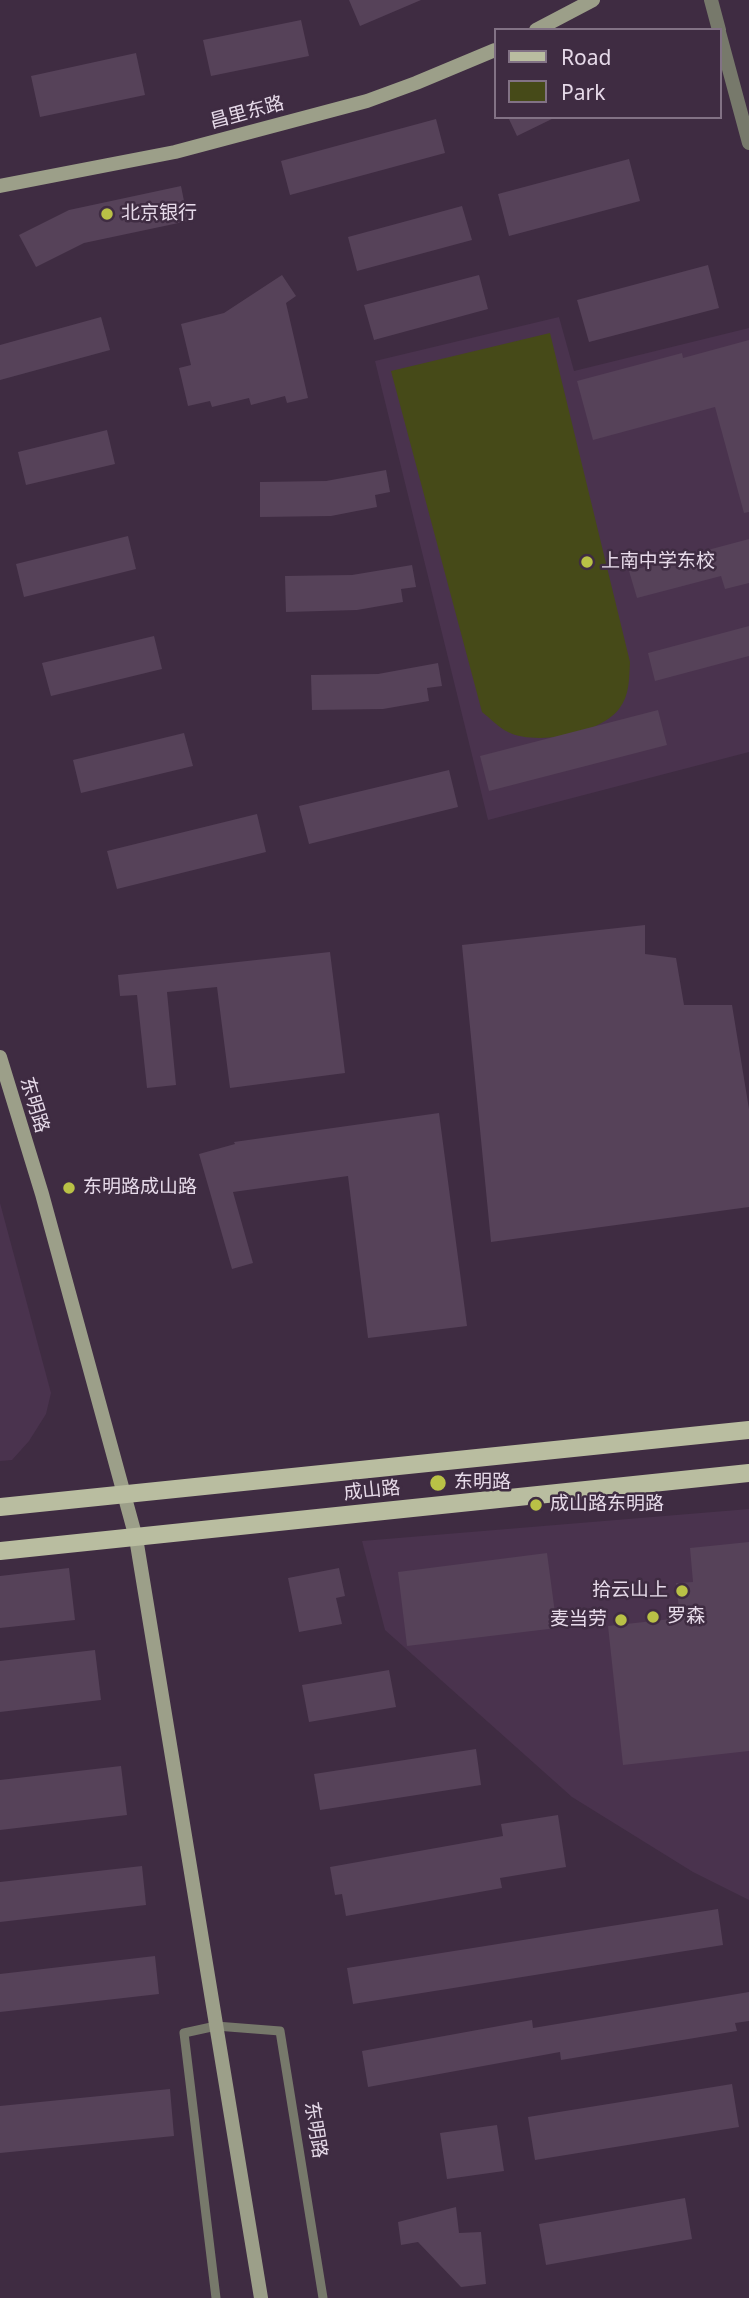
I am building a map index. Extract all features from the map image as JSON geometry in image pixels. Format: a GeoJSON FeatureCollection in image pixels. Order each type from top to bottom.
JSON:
{"type":"FeatureCollection","features":[{"type":"Feature","properties":{"kind":"main road"},"geometry":{"type":"LineString","coordinates":[[540,28],[593,0]]}},
{"type":"Feature","properties":{"kind":"main road","name":"昌里东路"},"geometry":{"type":"LineString","coordinates":[[0,186],[175,152],[367,102],[494,50]]}},
{"type":"Feature","properties":{"kind":"main road","name":"东明路"},"geometry":{"type":"LineString","coordinates":[[0,1057],[43,1194],[136,1538],[261,2298]]}},
{"type":"Feature","properties":{"kind":"main road","name":"成山路"},"geometry":{"type":"LineString","coordinates":[[0,1507],[749,1430]]}},
{"type":"Feature","properties":{"kind":"main road","name":"成山路"},"geometry":{"type":"LineString","coordinates":[[0,1551],[749,1473]]}},
{"type":"Feature","properties":{"kind":"street"},"geometry":{"type":"LineString","coordinates":[[711,0],[718,28]]}},
{"type":"Feature","properties":{"kind":"street"},"geometry":{"type":"LineString","coordinates":[[721,38],[749,143]]}},
{"type":"Feature","properties":{"kind":"lane","name":"东明路"},"geometry":{"type":"LineString","coordinates":[[216,2298],[184,2033],[216,2026],[280,2031],[323,2298]]}},
{"type":"Feature","properties":{"kind":"shaded area","name":"上南中学东校"},"geometry":{"type":"Polygon","coordinates":[[[559,317],[574,371],[749,328],[749,752],[488,820],[375,361],[559,317]]]}},
{"type":"Feature","properties":{"kind":"shaded area"},"geometry":{"type":"Polygon","coordinates":[[[0,1203],[51,1393],[46,1414],[29,1441],[12,1460],[0,1461],[0,1203]]]}},
{"type":"Feature","properties":{"kind":"shaded area"},"geometry":{"type":"Polygon","coordinates":[[[749,1509],[749,1900],[693,1872],[572,1797],[385,1630],[362,1541],[749,1509]]]}},
{"type":"Feature","properties":{"kind":"green space"},"geometry":{"type":"Polygon","coordinates":[[[550,333],[630,662],[625,698],[610,718],[583,731],[534,738],[508,732],[482,712],[391,371],[550,333]]]}},
{"type":"Feature","properties":{"kind":"building"},"geometry":{"type":"Polygon","coordinates":[[[349,0],[421,0],[360,26],[349,0]]]}},
{"type":"Feature","properties":{"kind":"building"},"geometry":{"type":"Polygon","coordinates":[[[301,20],[309,56],[211,76],[203,40],[301,20]]]}},
{"type":"Feature","properties":{"kind":"building"},"geometry":{"type":"Polygon","coordinates":[[[136,53],[145,95],[40,117],[31,76],[136,53]]]}},
{"type":"Feature","properties":{"kind":"building"},"geometry":{"type":"Polygon","coordinates":[[[436,119],[445,153],[290,195],[281,161],[436,119]]]}},
{"type":"Feature","properties":{"kind":"building"},"geometry":{"type":"Polygon","coordinates":[[[509,119],[552,119],[517,136],[509,119]]]}},
{"type":"Feature","properties":{"kind":"building"},"geometry":{"type":"Polygon","coordinates":[[[629,159],[640,201],[509,236],[498,194],[629,159]]]}},
{"type":"Feature","properties":{"kind":"building"},"geometry":{"type":"Polygon","coordinates":[[[181,186],[188,221],[84,243],[36,267],[19,235],[69,210],[181,186]]]}},
{"type":"Feature","properties":{"kind":"building"},"geometry":{"type":"Polygon","coordinates":[[[462,206],[472,240],[357,271],[348,237],[462,206]]]}},
{"type":"Feature","properties":{"kind":"building"},"geometry":{"type":"Polygon","coordinates":[[[708,265],[719,308],[589,342],[577,300],[708,265]]]}},
{"type":"Feature","properties":{"kind":"building"},"geometry":{"type":"Polygon","coordinates":[[[282,275],[296,296],[286,303],[308,398],[287,403],[285,396],[251,405],[249,398],[212,407],[210,401],[188,406],[179,368],[191,365],[181,324],[224,313],[282,275]]]}},
{"type":"Feature","properties":{"kind":"building"},"geometry":{"type":"Polygon","coordinates":[[[479,275],[488,309],[374,340],[364,305],[479,275]]]}},
{"type":"Feature","properties":{"kind":"building"},"geometry":{"type":"Polygon","coordinates":[[[101,317],[110,350],[0,380],[0,345],[101,317]]]}},
{"type":"Feature","properties":{"kind":"building"},"geometry":{"type":"Polygon","coordinates":[[[749,340],[749,512],[744,513],[715,407],[593,440],[577,381],[682,353],[683,358],[749,340]]]}},
{"type":"Feature","properties":{"kind":"building"},"geometry":{"type":"Polygon","coordinates":[[[107,430],[115,464],[26,485],[18,452],[107,430]]]}},
{"type":"Feature","properties":{"kind":"building"},"geometry":{"type":"Polygon","coordinates":[[[386,470],[390,492],[375,495],[377,507],[331,516],[260,517],[260,482],[326,481],[386,470]]]}},
{"type":"Feature","properties":{"kind":"building"},"geometry":{"type":"Polygon","coordinates":[[[128,536],[136,569],[24,597],[16,564],[128,536]]]}},
{"type":"Feature","properties":{"kind":"building"},"geometry":{"type":"Polygon","coordinates":[[[749,539],[749,583],[725,589],[721,576],[637,598],[629,571],[749,539]]]}},
{"type":"Feature","properties":{"kind":"building"},"geometry":{"type":"Polygon","coordinates":[[[412,565],[416,587],[401,589],[403,602],[357,610],[286,612],[285,576],[352,575],[412,565]]]}},
{"type":"Feature","properties":{"kind":"building"},"geometry":{"type":"Polygon","coordinates":[[[749,626],[749,656],[655,681],[648,653],[749,626]]]}},
{"type":"Feature","properties":{"kind":"building"},"geometry":{"type":"Polygon","coordinates":[[[154,636],[162,669],[51,696],[42,663],[154,636]]]}},
{"type":"Feature","properties":{"kind":"building"},"geometry":{"type":"Polygon","coordinates":[[[438,663],[442,686],[427,688],[429,701],[383,709],[312,710],[311,675],[378,674],[438,663]]]}},
{"type":"Feature","properties":{"kind":"building"},"geometry":{"type":"Polygon","coordinates":[[[658,710],[667,745],[489,791],[480,756],[658,710]]]}},
{"type":"Feature","properties":{"kind":"building"},"geometry":{"type":"Polygon","coordinates":[[[184,733],[193,766],[81,793],[73,760],[184,733]]]}},
{"type":"Feature","properties":{"kind":"building"},"geometry":{"type":"Polygon","coordinates":[[[449,770],[458,807],[309,844],[299,806],[449,770]]]}},
{"type":"Feature","properties":{"kind":"building"},"geometry":{"type":"Polygon","coordinates":[[[257,814],[266,852],[117,889],[107,851],[257,814]]]}},
{"type":"Feature","properties":{"kind":"building"},"geometry":{"type":"Polygon","coordinates":[[[645,925],[645,954],[676,958],[684,1005],[732,1005],[749,1109],[749,1207],[491,1242],[462,945],[645,925]]]}},
{"type":"Feature","properties":{"kind":"building"},"geometry":{"type":"Polygon","coordinates":[[[330,952],[345,1073],[230,1088],[217,987],[167,992],[176,1085],[147,1088],[137,995],[120,996],[118,975],[330,952]]]}},
{"type":"Feature","properties":{"kind":"building"},"geometry":{"type":"Polygon","coordinates":[[[439,1113],[467,1326],[368,1338],[348,1176],[233,1192],[253,1263],[232,1269],[199,1154],[235,1144],[234,1142],[439,1113]]]}},
{"type":"Feature","properties":{"kind":"building"},"geometry":{"type":"Polygon","coordinates":[[[749,1542],[749,1751],[623,1765],[608,1626],[680,1618],[676,1583],[693,1582],[690,1548],[749,1542]]]}},
{"type":"Feature","properties":{"kind":"building"},"geometry":{"type":"Polygon","coordinates":[[[547,1553],[557,1628],[407,1646],[398,1572],[547,1553]]]}},
{"type":"Feature","properties":{"kind":"building"},"geometry":{"type":"Polygon","coordinates":[[[69,1568],[75,1620],[0,1628],[0,1576],[69,1568]]]}},
{"type":"Feature","properties":{"kind":"building"},"geometry":{"type":"Polygon","coordinates":[[[339,1568],[345,1596],[336,1598],[342,1624],[299,1632],[288,1578],[339,1568]]]}},
{"type":"Feature","properties":{"kind":"building"},"geometry":{"type":"Polygon","coordinates":[[[95,1650],[101,1700],[0,1712],[0,1661],[95,1650]]]}},
{"type":"Feature","properties":{"kind":"building"},"geometry":{"type":"Polygon","coordinates":[[[389,1670],[396,1707],[309,1722],[302,1685],[389,1670]]]}},
{"type":"Feature","properties":{"kind":"building"},"geometry":{"type":"Polygon","coordinates":[[[476,1749],[481,1785],[320,1810],[314,1774],[476,1749]]]}},
{"type":"Feature","properties":{"kind":"building"},"geometry":{"type":"Polygon","coordinates":[[[121,1766],[127,1815],[0,1830],[0,1780],[121,1766]]]}},
{"type":"Feature","properties":{"kind":"building"},"geometry":{"type":"Polygon","coordinates":[[[558,1815],[566,1867],[500,1878],[502,1888],[346,1916],[342,1894],[335,1895],[330,1867],[503,1836],[501,1824],[558,1815]]]}},
{"type":"Feature","properties":{"kind":"building"},"geometry":{"type":"Polygon","coordinates":[[[142,1866],[146,1905],[0,1922],[0,1882],[142,1866]]]}},
{"type":"Feature","properties":{"kind":"building"},"geometry":{"type":"Polygon","coordinates":[[[718,1909],[723,1945],[353,2004],[347,1968],[718,1909]]]}},
{"type":"Feature","properties":{"kind":"building"},"geometry":{"type":"Polygon","coordinates":[[[155,1956],[159,1994],[0,2012],[0,1974],[155,1956]]]}},
{"type":"Feature","properties":{"kind":"building"},"geometry":{"type":"Polygon","coordinates":[[[749,1992],[749,2021],[735,2023],[737,2031],[561,2060],[560,2052],[368,2087],[362,2051],[532,2020],[533,2028],[749,1992]]]}},
{"type":"Feature","properties":{"kind":"building"},"geometry":{"type":"Polygon","coordinates":[[[732,2084],[739,2127],[535,2160],[528,2117],[732,2084]]]}},
{"type":"Feature","properties":{"kind":"building"},"geometry":{"type":"Polygon","coordinates":[[[170,2089],[174,2136],[0,2153],[0,2106],[170,2089]]]}},
{"type":"Feature","properties":{"kind":"building"},"geometry":{"type":"Polygon","coordinates":[[[497,2125],[504,2171],[447,2179],[440,2133],[497,2125]]]}},
{"type":"Feature","properties":{"kind":"building"},"geometry":{"type":"Polygon","coordinates":[[[685,2198],[692,2239],[546,2265],[539,2224],[685,2198]]]}},
{"type":"Feature","properties":{"kind":"building"},"geometry":{"type":"Polygon","coordinates":[[[456,2207],[459,2233],[481,2232],[486,2284],[461,2287],[418,2242],[401,2245],[398,2222],[456,2207]]]}},
{"type":"Feature","properties":{"kind":"place","name":"北京银行"},"geometry":{"type":"Point","coordinates":[107,214]}},
{"type":"Feature","properties":{"kind":"place","name":"上南中学东校"},"geometry":{"type":"Point","coordinates":[587,562]}},
{"type":"Feature","properties":{"kind":"place","name":"东明路成山路"},"geometry":{"type":"Point","coordinates":[69,1188]}},
{"type":"Feature","properties":{"kind":"place","name":"东明路"},"geometry":{"type":"Point","coordinates":[438,1483]}},
{"type":"Feature","properties":{"kind":"place","name":"成山路东明路"},"geometry":{"type":"Point","coordinates":[536,1505]}},
{"type":"Feature","properties":{"kind":"place","name":"拾云山上"},"geometry":{"type":"Point","coordinates":[682,1591]}},
{"type":"Feature","properties":{"kind":"place","name":"罗森"},"geometry":{"type":"Point","coordinates":[653,1617]}},
{"type":"Feature","properties":{"kind":"place","name":"麦当劳"},"geometry":{"type":"Point","coordinates":[621,1620]}}]}
